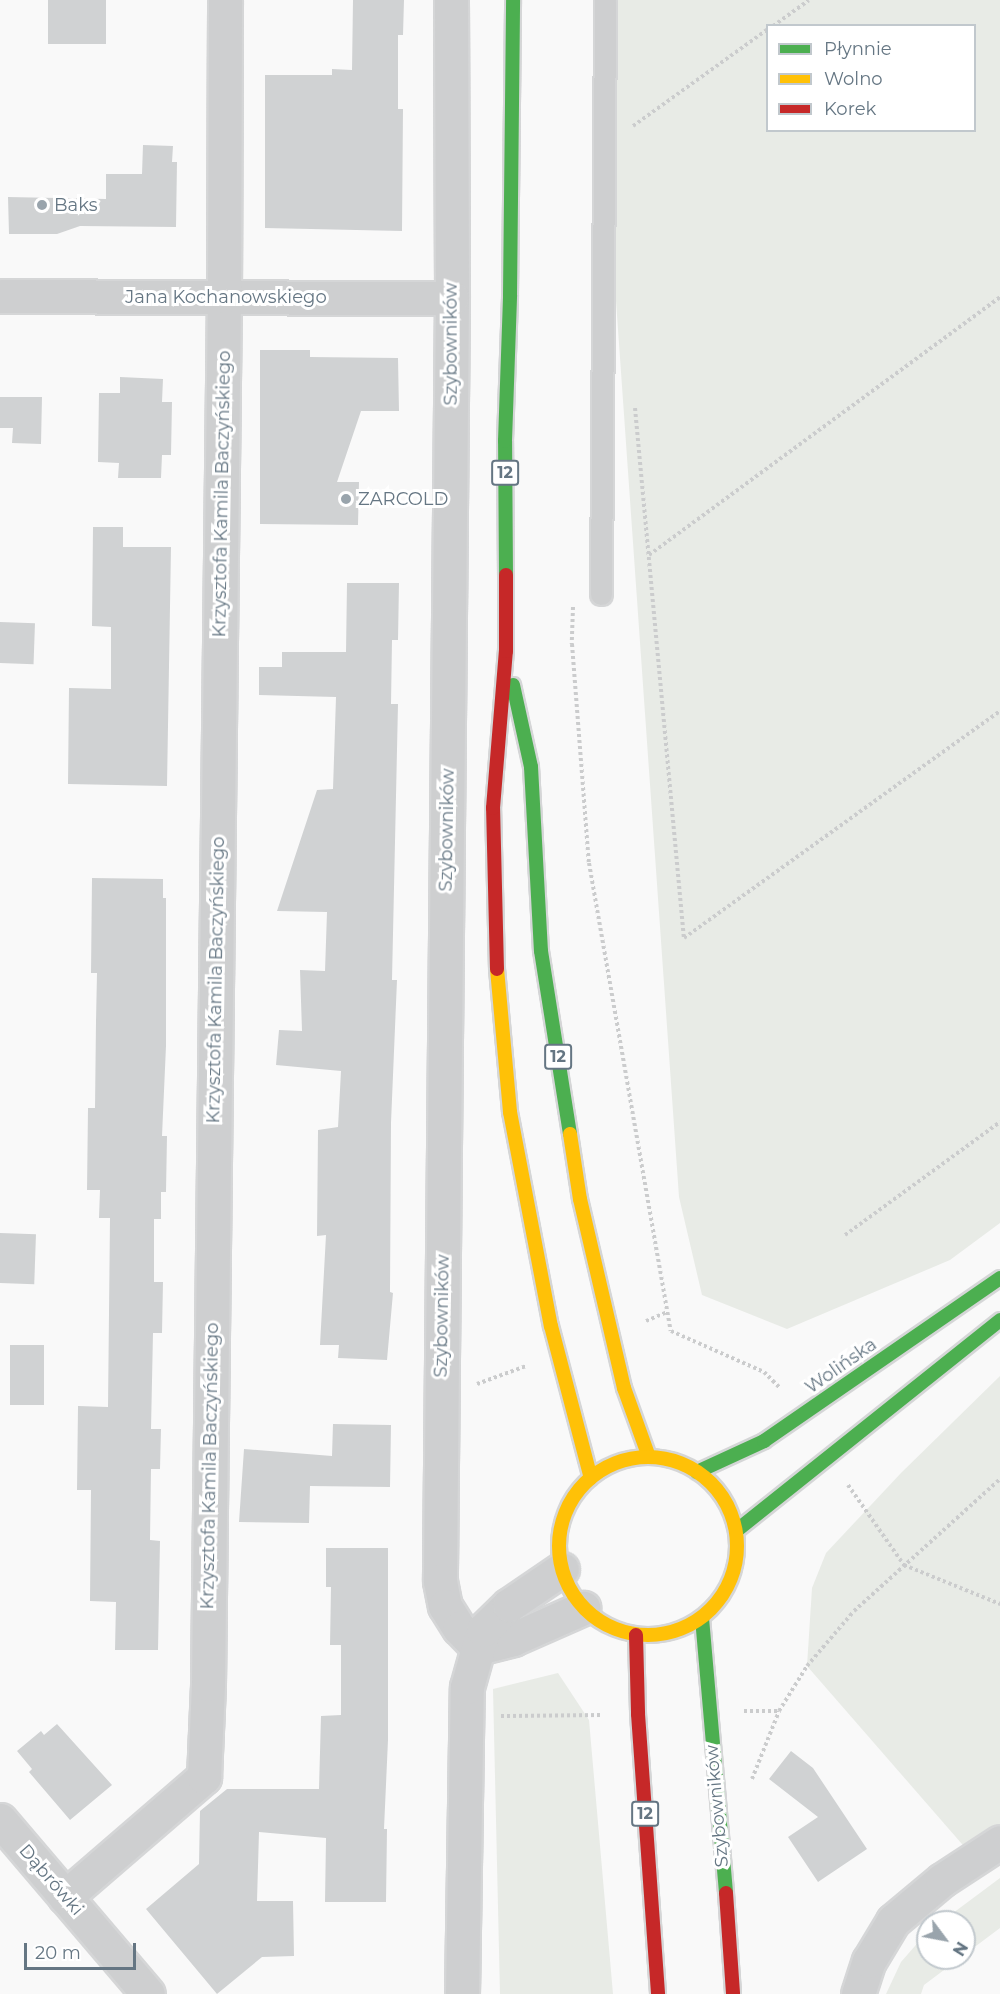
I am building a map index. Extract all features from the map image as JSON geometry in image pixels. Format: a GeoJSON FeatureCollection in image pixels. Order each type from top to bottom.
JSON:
{"type":"FeatureCollection","features":[{"type":"Feature","properties":{"kind":"main road","name":"12"},"geometry":{"type":"LineString","coordinates":[[513,0],[510,295],[505,441],[506,651],[493,808],[495,944],[510,1112],[551,1326],[591,1478]]}},
{"type":"Feature","properties":{"kind":"main road","name":"12"},"geometry":{"type":"LineString","coordinates":[[506,651],[531,767],[541,951],[580,1199],[624,1388],[649,1457]]}},
{"type":"Feature","properties":{"kind":"main road","name":"Wolińska"},"geometry":{"type":"LineString","coordinates":[[697,1472],[764,1441],[1000,1278]]}},
{"type":"Feature","properties":{"kind":"main road"},"geometry":{"type":"LineString","coordinates":[[736,1531],[1000,1320]]}},
{"type":"Feature","properties":{"kind":"main road"},"geometry":{"type":"LineString","coordinates":[[649,1457],[674,1461],[697,1472],[715,1488],[729,1508],[736,1531],[737,1555],[731,1579],[719,1600],[702,1618],[682,1629],[659,1635],[636,1635],[607,1626],[583,1608],[570,1590],[562,1569],[559,1544],[563,1519],[574,1496],[591,1478],[609,1466],[629,1460],[649,1457]]}},
{"type":"Feature","properties":{"kind":"main road","name":"Szybowników"},"geometry":{"type":"LineString","coordinates":[[702,1618],[719,1837],[731,1938],[733,1994]]}},
{"type":"Feature","properties":{"kind":"main road","name":"12"},"geometry":{"type":"LineString","coordinates":[[636,1635],[638,1714],[658,1994]]}},
{"type":"Feature","properties":{"kind":"street","name":"Krzysztofa Kamila Baczyńskiego"},"geometry":{"type":"LineString","coordinates":[[65,1897],[204,1777],[208,1684],[224,297],[225,0]]}},
{"type":"Feature","properties":{"kind":"street","name":"Szybowników"},"geometry":{"type":"LineString","coordinates":[[452,0],[452,298],[440,1581],[445,1606],[459,1628],[478,1648]]}},
{"type":"Feature","properties":{"kind":"street","name":"Jana Kochanowskiego"},"geometry":{"type":"LineString","coordinates":[[0,296],[452,298]]}},
{"type":"Feature","properties":{"kind":"street"},"geometry":{"type":"LineString","coordinates":[[462,1994],[467,1687],[483,1630],[509,1605],[562,1569]]}},
{"type":"Feature","properties":{"kind":"street"},"geometry":{"type":"LineString","coordinates":[[478,1648],[513,1639],[583,1608]]}},
{"type":"Feature","properties":{"kind":"street","name":"Dąbrówki"},"geometry":{"type":"LineString","coordinates":[[0,1820],[148,1994]]}},
{"type":"Feature","properties":{"kind":"street"},"geometry":{"type":"LineString","coordinates":[[858,1994],[869,1961],[892,1921],[942,1880],[1000,1842]]}},
{"type":"Feature","properties":{"kind":"lane"},"geometry":{"type":"LineString","coordinates":[[601,594],[605,0]]}},
{"type":"Feature","properties":{"kind":"path"},"geometry":{"type":"LineString","coordinates":[[776,24],[808,0]]}},
{"type":"Feature","properties":{"kind":"path"},"geometry":{"type":"LineString","coordinates":[[627,132],[766,30]]}},
{"type":"Feature","properties":{"kind":"path"},"geometry":{"type":"LineString","coordinates":[[649,555],[1000,297]]}},
{"type":"Feature","properties":{"kind":"path"},"geometry":{"type":"LineString","coordinates":[[634,402],[684,939],[1000,711]]}},
{"type":"Feature","properties":{"kind":"path"},"geometry":{"type":"LineString","coordinates":[[573,596],[572,644],[589,863],[671,1331],[764,1372],[783,1391]]}},
{"type":"Feature","properties":{"kind":"path"},"geometry":{"type":"LineString","coordinates":[[845,1235],[1000,1122]]}},
{"type":"Feature","properties":{"kind":"path"},"geometry":{"type":"LineString","coordinates":[[751,1782],[779,1711],[807,1666],[854,1611],[1000,1479]]}},
{"type":"Feature","properties":{"kind":"path"},"geometry":{"type":"LineString","coordinates":[[904,1565],[1000,1604]]}},
{"type":"Feature","properties":{"kind":"shaded area"},"geometry":{"type":"Polygon","coordinates":[[[609,0],[1000,0],[1000,1223],[950,1260],[787,1329],[702,1295],[679,1197],[612,244],[609,0]]]}},
{"type":"Feature","properties":{"kind":"shaded area"},"geometry":{"type":"Polygon","coordinates":[[[1000,1376],[1000,1842],[975,1859],[807,1666],[812,1588],[826,1553],[901,1473],[1000,1376]]]}},
{"type":"Feature","properties":{"kind":"shaded area"},"geometry":{"type":"Polygon","coordinates":[[[558,1673],[589,1720],[613,1994],[500,1994],[493,1689],[558,1673]]]}},
{"type":"Feature","properties":{"kind":"shaded area"},"geometry":{"type":"Polygon","coordinates":[[[1000,1878],[1000,1928],[976,1946],[976,1910],[957,1910],[1000,1878]]]}},
{"type":"Feature","properties":{"kind":"shaded area"},"geometry":{"type":"Polygon","coordinates":[[[916,1945],[916,1970],[944,1970],[924,1985],[921,1994],[886,1994],[901,1962],[916,1945]]]}},
{"type":"Feature","properties":{"kind":"building"},"geometry":{"type":"Polygon","coordinates":[[[48,0],[106,0],[106,44],[48,44],[48,0]]]}},
{"type":"Feature","properties":{"kind":"building"},"geometry":{"type":"Polygon","coordinates":[[[353,0],[404,0],[403,35],[398,35],[398,109],[403,109],[402,231],[265,228],[265,75],[332,75],[332,69],[352,70],[353,0]]]}},
{"type":"Feature","properties":{"kind":"building"},"geometry":{"type":"Polygon","coordinates":[[[143,145],[173,146],[172,162],[177,162],[176,227],[80,226],[57,234],[9,234],[8,197],[106,199],[106,174],[142,174],[143,145]]]}},
{"type":"Feature","properties":{"kind":"building"},"geometry":{"type":"Polygon","coordinates":[[[260,350],[310,350],[310,357],[398,358],[399,411],[361,411],[337,482],[359,482],[358,525],[260,524],[260,350]]]}},
{"type":"Feature","properties":{"kind":"building"},"geometry":{"type":"Polygon","coordinates":[[[120,377],[163,379],[162,402],[172,402],[171,455],[162,455],[161,478],[118,478],[119,463],[98,462],[99,393],[120,393],[120,377]]]}},
{"type":"Feature","properties":{"kind":"building"},"geometry":{"type":"Polygon","coordinates":[[[0,397],[42,397],[41,444],[12,443],[13,428],[0,428],[0,397]]]}},
{"type":"Feature","properties":{"kind":"building"},"geometry":{"type":"Polygon","coordinates":[[[93,527],[123,527],[123,547],[171,547],[167,786],[68,784],[69,688],[111,689],[111,627],[92,626],[93,527]]]}},
{"type":"Feature","properties":{"kind":"building"},"geometry":{"type":"Polygon","coordinates":[[[347,583],[399,583],[398,640],[392,640],[391,704],[398,704],[392,980],[397,980],[391,1123],[390,1292],[393,1293],[387,1360],[338,1358],[339,1345],[320,1345],[326,1235],[317,1236],[318,1130],[338,1127],[341,1071],[276,1065],[279,1030],[302,1031],[300,970],[325,971],[327,912],[277,911],[317,790],[333,789],[336,697],[259,695],[259,667],[282,667],[282,652],[346,652],[347,583]]]}},
{"type":"Feature","properties":{"kind":"building"},"geometry":{"type":"Polygon","coordinates":[[[0,622],[35,623],[34,664],[0,663],[0,622]]]}},
{"type":"Feature","properties":{"kind":"building"},"geometry":{"type":"Polygon","coordinates":[[[92,878],[163,879],[163,898],[166,898],[166,1046],[162,1136],[167,1136],[166,1192],[161,1192],[161,1219],[154,1219],[154,1282],[163,1282],[162,1333],[153,1333],[151,1429],[161,1429],[160,1469],[151,1469],[150,1540],[160,1541],[158,1650],[115,1650],[116,1602],[90,1601],[91,1490],[77,1490],[78,1406],[108,1407],[110,1218],[99,1218],[100,1190],[87,1190],[88,1108],[95,1108],[97,973],[91,973],[92,878]]]}},
{"type":"Feature","properties":{"kind":"building"},"geometry":{"type":"Polygon","coordinates":[[[0,1233],[36,1234],[34,1284],[0,1283],[0,1233]]]}},
{"type":"Feature","properties":{"kind":"building"},"geometry":{"type":"Polygon","coordinates":[[[10,1345],[44,1345],[44,1405],[10,1405],[10,1345]]]}},
{"type":"Feature","properties":{"kind":"building"},"geometry":{"type":"Polygon","coordinates":[[[333,1424],[391,1425],[390,1487],[310,1486],[309,1523],[239,1522],[244,1449],[332,1456],[333,1424]]]}},
{"type":"Feature","properties":{"kind":"building"},"geometry":{"type":"Polygon","coordinates":[[[326,1548],[388,1548],[388,1740],[384,1829],[387,1829],[386,1902],[325,1902],[326,1838],[259,1832],[257,1901],[293,1901],[294,1956],[262,1957],[217,1994],[146,1909],[199,1864],[200,1811],[227,1789],[319,1789],[321,1716],[341,1715],[341,1645],[330,1645],[331,1587],[326,1587],[326,1548]]]}},
{"type":"Feature","properties":{"kind":"building"},"geometry":{"type":"Polygon","coordinates":[[[57,1724],[112,1785],[70,1820],[29,1772],[32,1769],[17,1751],[41,1731],[44,1735],[57,1724]]]}},
{"type":"Feature","properties":{"kind":"building"},"geometry":{"type":"Polygon","coordinates":[[[791,1751],[813,1768],[867,1849],[818,1882],[788,1837],[818,1817],[769,1779],[791,1751]]]}},
{"type":"Feature","properties":{"kind":"traffic: fast"},"geometry":{"type":"LineString","coordinates":[[506,575],[505,441],[510,295],[513,0]]}},
{"type":"Feature","properties":{"kind":"traffic: fast"},"geometry":{"type":"LineString","coordinates":[[513,685],[531,767],[541,951],[570,1134]]}},
{"type":"Feature","properties":{"kind":"traffic: fast"},"geometry":{"type":"LineString","coordinates":[[697,1472],[764,1441],[1000,1278]]}},
{"type":"Feature","properties":{"kind":"traffic: fast"},"geometry":{"type":"LineString","coordinates":[[736,1531],[1000,1320]]}},
{"type":"Feature","properties":{"kind":"traffic: fast"},"geometry":{"type":"LineString","coordinates":[[702,1618],[726,1893]]}},
{"type":"Feature","properties":{"kind":"traffic: slow"},"geometry":{"type":"LineString","coordinates":[[497,969],[510,1112],[551,1326],[591,1478]]}},
{"type":"Feature","properties":{"kind":"traffic: slow"},"geometry":{"type":"LineString","coordinates":[[570,1134],[580,1199],[624,1388],[649,1457]]}},
{"type":"Feature","properties":{"kind":"traffic: slow"},"geometry":{"type":"LineString","coordinates":[[648,1457],[682,1464],[711,1483],[730,1512],[737,1546],[730,1580],[711,1609],[682,1628],[648,1635],[614,1628],[585,1609],[566,1580],[559,1546],[566,1512],[585,1483],[614,1464],[648,1457]]}},
{"type":"Feature","properties":{"kind":"traffic: jam"},"geometry":{"type":"LineString","coordinates":[[497,969],[493,808],[506,651],[506,575]]}},
{"type":"Feature","properties":{"kind":"traffic: jam"},"geometry":{"type":"LineString","coordinates":[[636,1635],[638,1714],[658,1994]]}},
{"type":"Feature","properties":{"kind":"traffic: jam"},"geometry":{"type":"LineString","coordinates":[[726,1893],[733,1994]]}},
{"type":"Feature","properties":{"kind":"place","name":"Baks"},"geometry":{"type":"Point","coordinates":[42,205]}},
{"type":"Feature","properties":{"kind":"place","name":"ZARCOLD"},"geometry":{"type":"Point","coordinates":[346,499]}}]}
